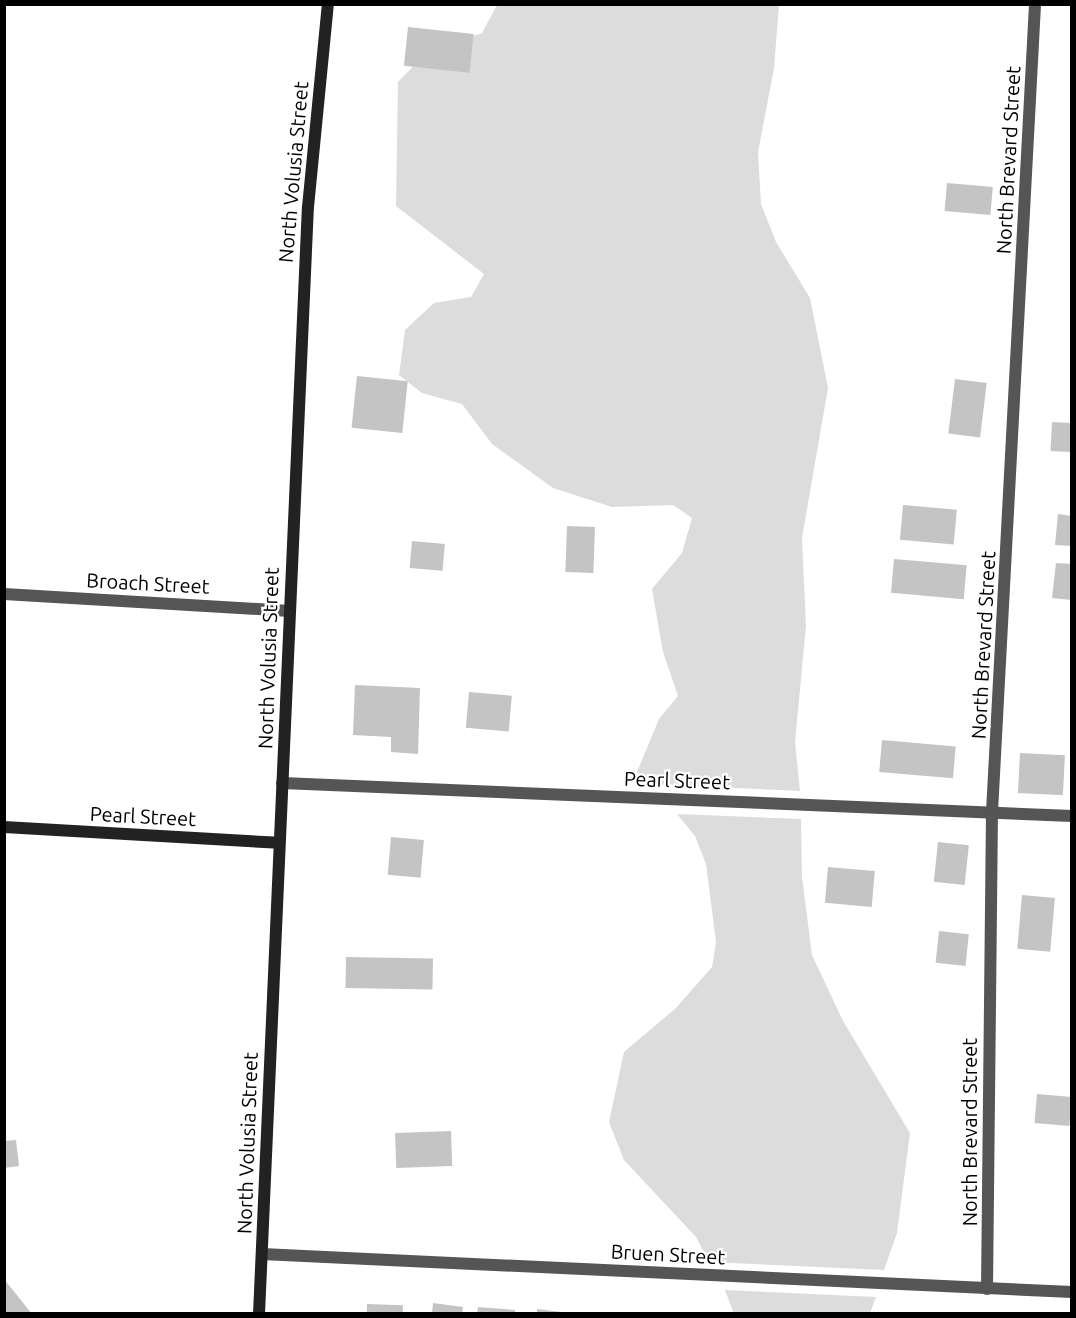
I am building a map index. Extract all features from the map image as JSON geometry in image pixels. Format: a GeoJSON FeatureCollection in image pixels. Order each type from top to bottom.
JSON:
{"type":"FeatureCollection","features":[{"type":"Feature","properties":{"kind":"main road","name":"North Volusia Street"},"geometry":{"type":"LineString","coordinates":[[259,1314],[308,207],[328,4]]}},
{"type":"Feature","properties":{"kind":"main road","name":"Pearl Street"},"geometry":{"type":"LineString","coordinates":[[4,827],[279,843]]}},
{"type":"Feature","properties":{"kind":"street","name":"North Brevard Street"},"geometry":{"type":"LineString","coordinates":[[987,1289],[992,812],[1035,4]]}},
{"type":"Feature","properties":{"kind":"street","name":"Broach Street"},"geometry":{"type":"LineString","coordinates":[[4,594],[289,611]]}},
{"type":"Feature","properties":{"kind":"street","name":"Pearl Street"},"geometry":{"type":"LineString","coordinates":[[282,783],[1071,816]]}},
{"type":"Feature","properties":{"kind":"street","name":"Bruen Street"},"geometry":{"type":"LineString","coordinates":[[262,1254],[1071,1292]]}},
{"type":"Feature","properties":{"kind":"shaded area"},"geometry":{"type":"Polygon","coordinates":[[[497,5],[779,5],[774,68],[758,152],[761,204],[776,242],[810,298],[828,388],[802,538],[806,626],[795,742],[800,791],[650,784],[637,772],[659,719],[678,696],[663,652],[652,589],[682,553],[692,518],[673,505],[612,507],[553,488],[492,444],[462,404],[422,393],[399,375],[405,330],[434,303],[471,297],[484,274],[396,206],[398,82],[428,51],[482,33],[497,5]]]}},
{"type":"Feature","properties":{"kind":"shaded area"},"geometry":{"type":"Polygon","coordinates":[[[677,814],[801,819],[802,877],[812,955],[843,1021],[910,1133],[897,1233],[884,1270],[709,1262],[696,1237],[624,1160],[609,1122],[624,1052],[676,1008],[712,967],[716,942],[706,864],[695,836],[677,814]]]}},
{"type":"Feature","properties":{"kind":"shaded area"},"geometry":{"type":"Polygon","coordinates":[[[725,1290],[876,1297],[870,1313],[734,1314],[725,1290]]]}},
{"type":"Feature","properties":{"kind":"building"},"geometry":{"type":"Polygon","coordinates":[[[408,27],[474,34],[470,73],[404,66],[408,27]]]}},
{"type":"Feature","properties":{"kind":"building"},"geometry":{"type":"Polygon","coordinates":[[[947,183],[993,187],[990,215],[945,211],[947,183]]]}},
{"type":"Feature","properties":{"kind":"building"},"geometry":{"type":"Polygon","coordinates":[[[357,376],[408,381],[402,433],[352,428],[357,376]]]}},
{"type":"Feature","properties":{"kind":"building"},"geometry":{"type":"Polygon","coordinates":[[[955,379],[987,383],[980,437],[948,434],[955,379]]]}},
{"type":"Feature","properties":{"kind":"building"},"geometry":{"type":"Polygon","coordinates":[[[1052,422],[1072,423],[1070,452],[1050,451],[1052,422]]]}},
{"type":"Feature","properties":{"kind":"building"},"geometry":{"type":"Polygon","coordinates":[[[903,505],[957,510],[954,545],[900,540],[903,505]]]}},
{"type":"Feature","properties":{"kind":"building"},"geometry":{"type":"Polygon","coordinates":[[[1058,514],[1072,516],[1072,546],[1055,545],[1058,514]]]}},
{"type":"Feature","properties":{"kind":"building"},"geometry":{"type":"Polygon","coordinates":[[[567,526],[595,527],[593,573],[565,572],[567,526]]]}},
{"type":"Feature","properties":{"kind":"building"},"geometry":{"type":"Polygon","coordinates":[[[412,541],[445,544],[443,571],[410,568],[412,541]]]}},
{"type":"Feature","properties":{"kind":"building"},"geometry":{"type":"Polygon","coordinates":[[[894,559],[967,565],[964,599],[891,593],[894,559]]]}},
{"type":"Feature","properties":{"kind":"building"},"geometry":{"type":"Polygon","coordinates":[[[1056,563],[1072,564],[1072,600],[1052,598],[1056,563]]]}},
{"type":"Feature","properties":{"kind":"building"},"geometry":{"type":"Polygon","coordinates":[[[355,685],[420,688],[418,754],[391,752],[391,737],[353,735],[355,685]]]}},
{"type":"Feature","properties":{"kind":"building"},"geometry":{"type":"Polygon","coordinates":[[[469,692],[512,696],[509,732],[466,728],[469,692]]]}},
{"type":"Feature","properties":{"kind":"building"},"geometry":{"type":"Polygon","coordinates":[[[882,740],[956,746],[953,778],[879,772],[882,740]]]}},
{"type":"Feature","properties":{"kind":"building"},"geometry":{"type":"Polygon","coordinates":[[[1020,753],[1065,755],[1063,795],[1018,793],[1020,753]]]}},
{"type":"Feature","properties":{"kind":"building"},"geometry":{"type":"Polygon","coordinates":[[[391,837],[424,840],[421,878],[388,875],[391,837]]]}},
{"type":"Feature","properties":{"kind":"building"},"geometry":{"type":"Polygon","coordinates":[[[938,842],[969,845],[965,885],[934,882],[938,842]]]}},
{"type":"Feature","properties":{"kind":"building"},"geometry":{"type":"Polygon","coordinates":[[[828,867],[875,871],[872,907],[825,903],[828,867]]]}},
{"type":"Feature","properties":{"kind":"building"},"geometry":{"type":"Polygon","coordinates":[[[1022,895],[1055,898],[1050,952],[1017,949],[1022,895]]]}},
{"type":"Feature","properties":{"kind":"building"},"geometry":{"type":"Polygon","coordinates":[[[939,931],[969,934],[965,966],[936,963],[939,931]]]}},
{"type":"Feature","properties":{"kind":"building"},"geometry":{"type":"Polygon","coordinates":[[[346,957],[433,959],[432,990],[345,988],[346,957]]]}},
{"type":"Feature","properties":{"kind":"building"},"geometry":{"type":"Polygon","coordinates":[[[1037,1094],[1072,1097],[1069,1126],[1034,1123],[1037,1094]]]}},
{"type":"Feature","properties":{"kind":"building"},"geometry":{"type":"Polygon","coordinates":[[[451,1131],[452,1166],[396,1168],[395,1133],[451,1131]]]}},
{"type":"Feature","properties":{"kind":"building"},"geometry":{"type":"Polygon","coordinates":[[[16,1140],[19,1166],[4,1168],[4,1141],[16,1140]]]}},
{"type":"Feature","properties":{"kind":"building"},"geometry":{"type":"Polygon","coordinates":[[[4,1279],[32,1314],[4,1314],[4,1279]]]}},
{"type":"Feature","properties":{"kind":"building"},"geometry":{"type":"Polygon","coordinates":[[[433,1303],[463,1307],[462,1314],[432,1314],[433,1303]]]}},
{"type":"Feature","properties":{"kind":"building"},"geometry":{"type":"Polygon","coordinates":[[[367,1304],[403,1305],[403,1314],[367,1314],[367,1304]]]}},
{"type":"Feature","properties":{"kind":"building"},"geometry":{"type":"Polygon","coordinates":[[[478,1307],[515,1310],[515,1314],[477,1314],[478,1307]]]}},
{"type":"Feature","properties":{"kind":"building"},"geometry":{"type":"Polygon","coordinates":[[[537,1309],[562,1312],[562,1314],[537,1314],[537,1309]]]}}]}
